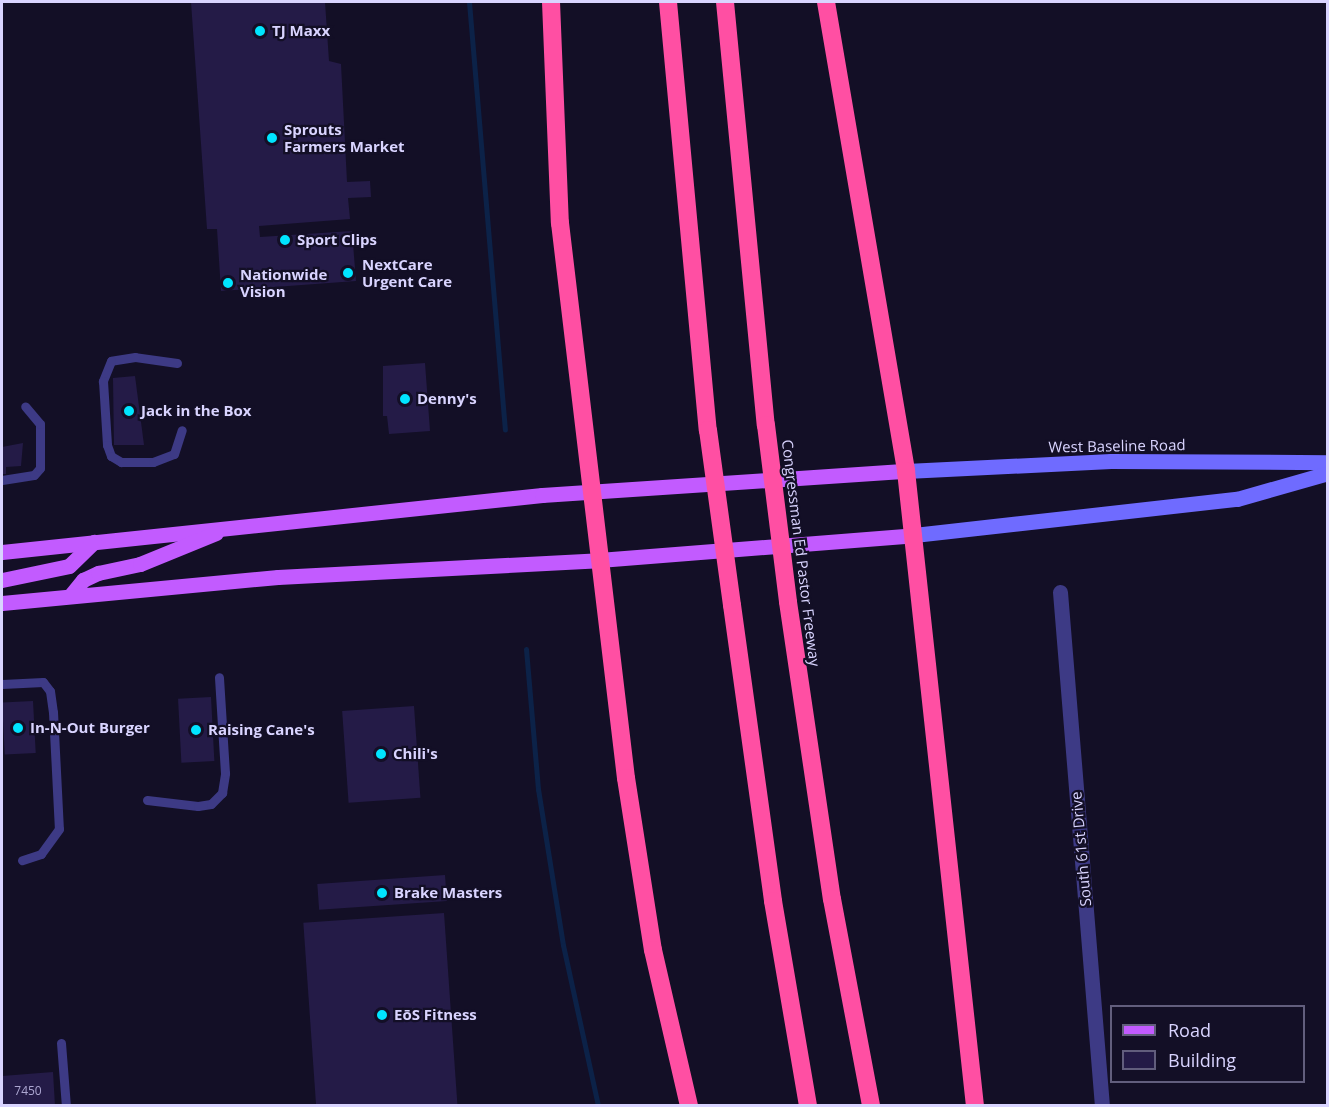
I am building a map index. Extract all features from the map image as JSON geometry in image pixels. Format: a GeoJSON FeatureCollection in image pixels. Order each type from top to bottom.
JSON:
{"type":"FeatureCollection","features":[{"type":"Feature","properties":{"kind":"highway"},"geometry":{"type":"LineString","coordinates":[[551,2],[560,223],[598,560],[640,875],[689,1106]]}},
{"type":"Feature","properties":{"kind":"highway"},"geometry":{"type":"LineString","coordinates":[[668,2],[708,430],[773,901],[808,1106]]}},
{"type":"Feature","properties":{"kind":"highway","name":"Congressman Ed Pastor Freeway"},"geometry":{"type":"LineString","coordinates":[[725,2],[766,425],[788,602],[832,899],[871,1106]]}},
{"type":"Feature","properties":{"kind":"highway"},"geometry":{"type":"LineString","coordinates":[[826,2],[906,471],[975,1106]]}},
{"type":"Feature","properties":{"kind":"main road","name":"West Baseline Road"},"geometry":{"type":"LineString","coordinates":[[906,471],[1111,461],[1328,462]]}},
{"type":"Feature","properties":{"kind":"main road"},"geometry":{"type":"LineString","coordinates":[[2,552],[592,491],[906,471]]}},
{"type":"Feature","properties":{"kind":"main road"},"geometry":{"type":"LineString","coordinates":[[2,603],[278,577],[598,560],[914,535],[1237,499],[1328,473]]}},
{"type":"Feature","properties":{"kind":"main road"},"geometry":{"type":"LineString","coordinates":[[70,597],[75,587],[98,573],[140,564],[230,527]]}},
{"type":"Feature","properties":{"kind":"main road"},"geometry":{"type":"LineString","coordinates":[[2,580],[69,566],[94,543]]}},
{"type":"Feature","properties":{"kind":"street","name":"South 61st Drive"},"geometry":{"type":"LineString","coordinates":[[1060,592],[1102,1106]]}},
{"type":"Feature","properties":{"kind":"lane"},"geometry":{"type":"LineString","coordinates":[[177,363],[135,357],[111,361],[103,381],[107,445],[111,456],[121,462],[153,462],[174,454],[182,430]]}},
{"type":"Feature","properties":{"kind":"lane"},"geometry":{"type":"LineString","coordinates":[[2,480],[24,478],[40,468],[39,424],[25,406]]}},
{"type":"Feature","properties":{"kind":"lane"},"geometry":{"type":"LineString","coordinates":[[147,800],[198,806],[211,804],[222,793],[225,773],[219,678]]}},
{"type":"Feature","properties":{"kind":"lane"},"geometry":{"type":"LineString","coordinates":[[2,684],[43,682],[50,691],[53,712],[59,829],[41,854],[22,860]]}},
{"type":"Feature","properties":{"kind":"lane"},"geometry":{"type":"LineString","coordinates":[[61,1043],[66,1106]]}},
{"type":"Feature","properties":{"kind":"building"},"geometry":{"type":"Polygon","coordinates":[[[191,2],[325,2],[329,61],[341,64],[347,182],[370,181],[371,197],[348,198],[350,219],[259,226],[260,237],[352,231],[356,281],[221,291],[217,229],[207,229],[191,2]]]}},
{"type":"Feature","properties":{"kind":"building","name":"Denny's"},"geometry":{"type":"Polygon","coordinates":[[[425,363],[430,431],[389,434],[387,416],[383,416],[383,366],[425,363]]]}},
{"type":"Feature","properties":{"kind":"building","name":"Jack in the Box"},"geometry":{"type":"Polygon","coordinates":[[[135,376],[144,445],[114,445],[113,378],[135,376]]]}},
{"type":"Feature","properties":{"kind":"building"},"geometry":{"type":"Polygon","coordinates":[[[23,443],[21,466],[6,467],[6,474],[2,474],[2,447],[23,443]]]}},
{"type":"Feature","properties":{"kind":"building","name":"Raising Cane's"},"geometry":{"type":"Polygon","coordinates":[[[211,697],[214,761],[181,763],[178,699],[211,697]]]}},
{"type":"Feature","properties":{"kind":"building","name":"In-N-Out Burger"},"geometry":{"type":"Polygon","coordinates":[[[33,701],[36,753],[5,755],[2,703],[33,701]]]}},
{"type":"Feature","properties":{"kind":"building","name":"Chili's"},"geometry":{"type":"Polygon","coordinates":[[[414,706],[420,798],[349,803],[342,711],[414,706]]]}},
{"type":"Feature","properties":{"kind":"building","name":"Brake Masters"},"geometry":{"type":"Polygon","coordinates":[[[445,875],[447,901],[319,910],[317,884],[445,875]]]}},
{"type":"Feature","properties":{"kind":"building","name":"EōS Fitness"},"geometry":{"type":"Polygon","coordinates":[[[444,913],[457,1106],[316,1106],[303,923],[444,913]]]}},
{"type":"Feature","properties":{"kind":"building"},"geometry":{"type":"Polygon","coordinates":[[[53,1072],[55,1106],[2,1106],[2,1076],[53,1072]]]}},
{"type":"Feature","properties":{"kind":"waterway"},"geometry":{"type":"LineString","coordinates":[[469,2],[505,429]]}},
{"type":"Feature","properties":{"kind":"waterway"},"geometry":{"type":"LineString","coordinates":[[526,649],[538,789],[563,945],[598,1106]]}},
{"type":"Feature","properties":{"kind":"place","name":"TJ Maxx"},"geometry":{"type":"Point","coordinates":[260,31]}},
{"type":"Feature","properties":{"kind":"place","name":"Sprouts Farmers Market"},"geometry":{"type":"Point","coordinates":[272,138]}},
{"type":"Feature","properties":{"kind":"place","name":"Sport Clips"},"geometry":{"type":"Point","coordinates":[285,240]}},
{"type":"Feature","properties":{"kind":"place","name":"NextCare Urgent Care"},"geometry":{"type":"Point","coordinates":[348,273]}},
{"type":"Feature","properties":{"kind":"place","name":"Nationwide Vision"},"geometry":{"type":"Point","coordinates":[228,283]}},
{"type":"Feature","properties":{"kind":"place","name":"Denny's"},"geometry":{"type":"Point","coordinates":[405,399]}},
{"type":"Feature","properties":{"kind":"place","name":"Jack in the Box"},"geometry":{"type":"Point","coordinates":[129,411]}},
{"type":"Feature","properties":{"kind":"place","name":"In-N-Out Burger"},"geometry":{"type":"Point","coordinates":[18,728]}},
{"type":"Feature","properties":{"kind":"place","name":"Raising Cane's"},"geometry":{"type":"Point","coordinates":[196,730]}},
{"type":"Feature","properties":{"kind":"place","name":"Chili's"},"geometry":{"type":"Point","coordinates":[381,754]}},
{"type":"Feature","properties":{"kind":"place","name":"Brake Masters"},"geometry":{"type":"Point","coordinates":[382,893]}},
{"type":"Feature","properties":{"kind":"place","name":"EōS Fitness"},"geometry":{"type":"Point","coordinates":[382,1015]}}]}
